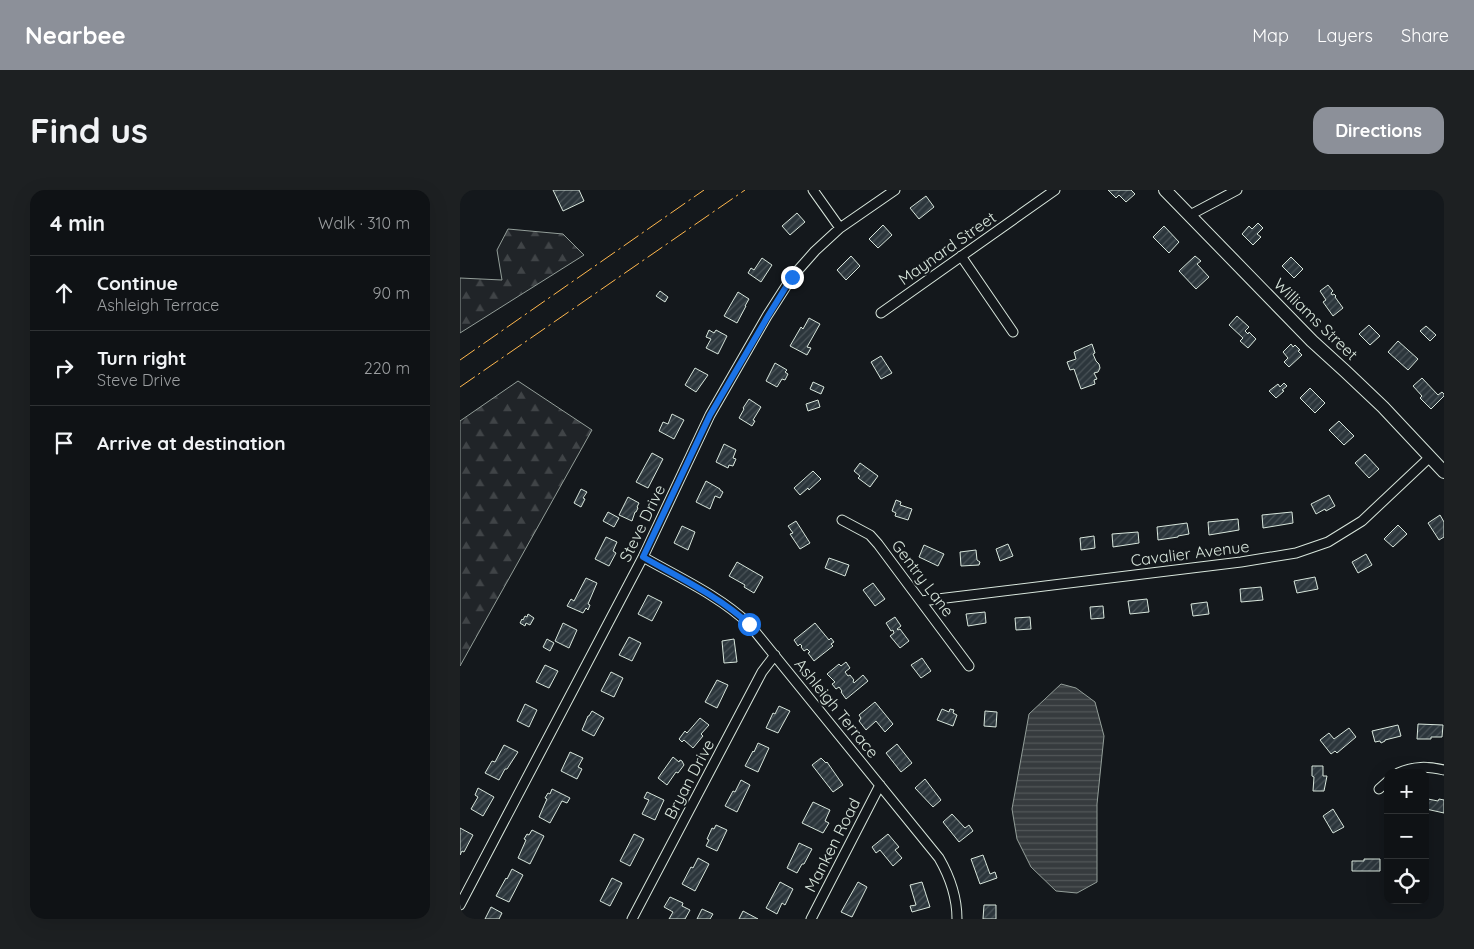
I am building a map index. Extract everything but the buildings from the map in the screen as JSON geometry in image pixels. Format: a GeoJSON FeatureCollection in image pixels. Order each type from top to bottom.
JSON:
{"type":"FeatureCollection","features":[{"type":"Feature","properties":{"kind":"street"},"geometry":{"type":"LineString","coordinates":[[813,190],[840,228]]}},
{"type":"Feature","properties":{"kind":"street","name":"Steve Drive"},"geometry":{"type":"LineString","coordinates":[[460,904],[643,557],[710,415],[768,316],[792,277],[815,251],[840,228],[895,190]]}},
{"type":"Feature","properties":{"kind":"street","name":"Maynard Street"},"geometry":{"type":"LineString","coordinates":[[881,313],[1055,190]]}},
{"type":"Feature","properties":{"kind":"street","name":"Williams Street"},"geometry":{"type":"LineString","coordinates":[[1165,190],[1312,341],[1383,407],[1444,472]]}},
{"type":"Feature","properties":{"kind":"street"},"geometry":{"type":"LineString","coordinates":[[1190,215],[1237,190]]}},
{"type":"Feature","properties":{"kind":"street"},"geometry":{"type":"LineString","coordinates":[[961,256],[1013,332]]}},
{"type":"Feature","properties":{"kind":"street","name":"Cavalier Avenue"},"geometry":{"type":"LineString","coordinates":[[921,601],[1241,562],[1296,553],[1328,542],[1362,521],[1430,457]]}},
{"type":"Feature","properties":{"kind":"street","name":"Gentry Lane"},"geometry":{"type":"LineString","coordinates":[[842,520],[870,535],[878,544],[969,666]]}},
{"type":"Feature","properties":{"kind":"street","name":"Ashleigh Terrace"},"geometry":{"type":"LineString","coordinates":[[643,557],[715,599],[738,614],[749,624],[939,858],[952,885],[957,919]]}},
{"type":"Feature","properties":{"kind":"street","name":"Bryan Drive"},"geometry":{"type":"LineString","coordinates":[[632,919],[762,672],[775,655]]}},
{"type":"Feature","properties":{"kind":"street"},"geometry":{"type":"LineString","coordinates":[[1406,769],[1421,766],[1444,770]]}},
{"type":"Feature","properties":{"kind":"street","name":"Manken Road"},"geometry":{"type":"LineString","coordinates":[[811,919],[880,785]]}},
{"type":"Feature","properties":{"kind":"street"},"geometry":{"type":"LineString","coordinates":[[1379,789],[1384,785]]}},
{"type":"Feature","properties":{"kind":"green space"},"geometry":{"type":"Polygon","coordinates":[[[508,229],[563,234],[584,255],[460,333],[460,278],[502,280],[497,250],[508,229]]]}},
{"type":"Feature","properties":{"kind":"green space"},"geometry":{"type":"Polygon","coordinates":[[[518,381],[592,430],[460,666],[460,421],[518,381]]]}},
{"type":"Feature","properties":{"kind":"shaded area"},"geometry":{"type":"Polygon","coordinates":[[[1061,684],[1076,688],[1095,702],[1104,736],[1097,804],[1097,882],[1077,893],[1056,891],[1031,867],[1017,839],[1012,809],[1029,714],[1061,684]]]}},
{"type":"Feature","properties":{"kind":"power"},"geometry":{"type":"LineString","coordinates":[[460,360],[704,190]]}},
{"type":"Feature","properties":{"kind":"power"},"geometry":{"type":"LineString","coordinates":[[460,387],[745,190]]}},
{"type":"Feature","properties":{"kind":"route"},"geometry":{"type":"LineString","coordinates":[[749,624],[738,614],[715,599],[643,557],[710,415],[792,277]]}}]}
